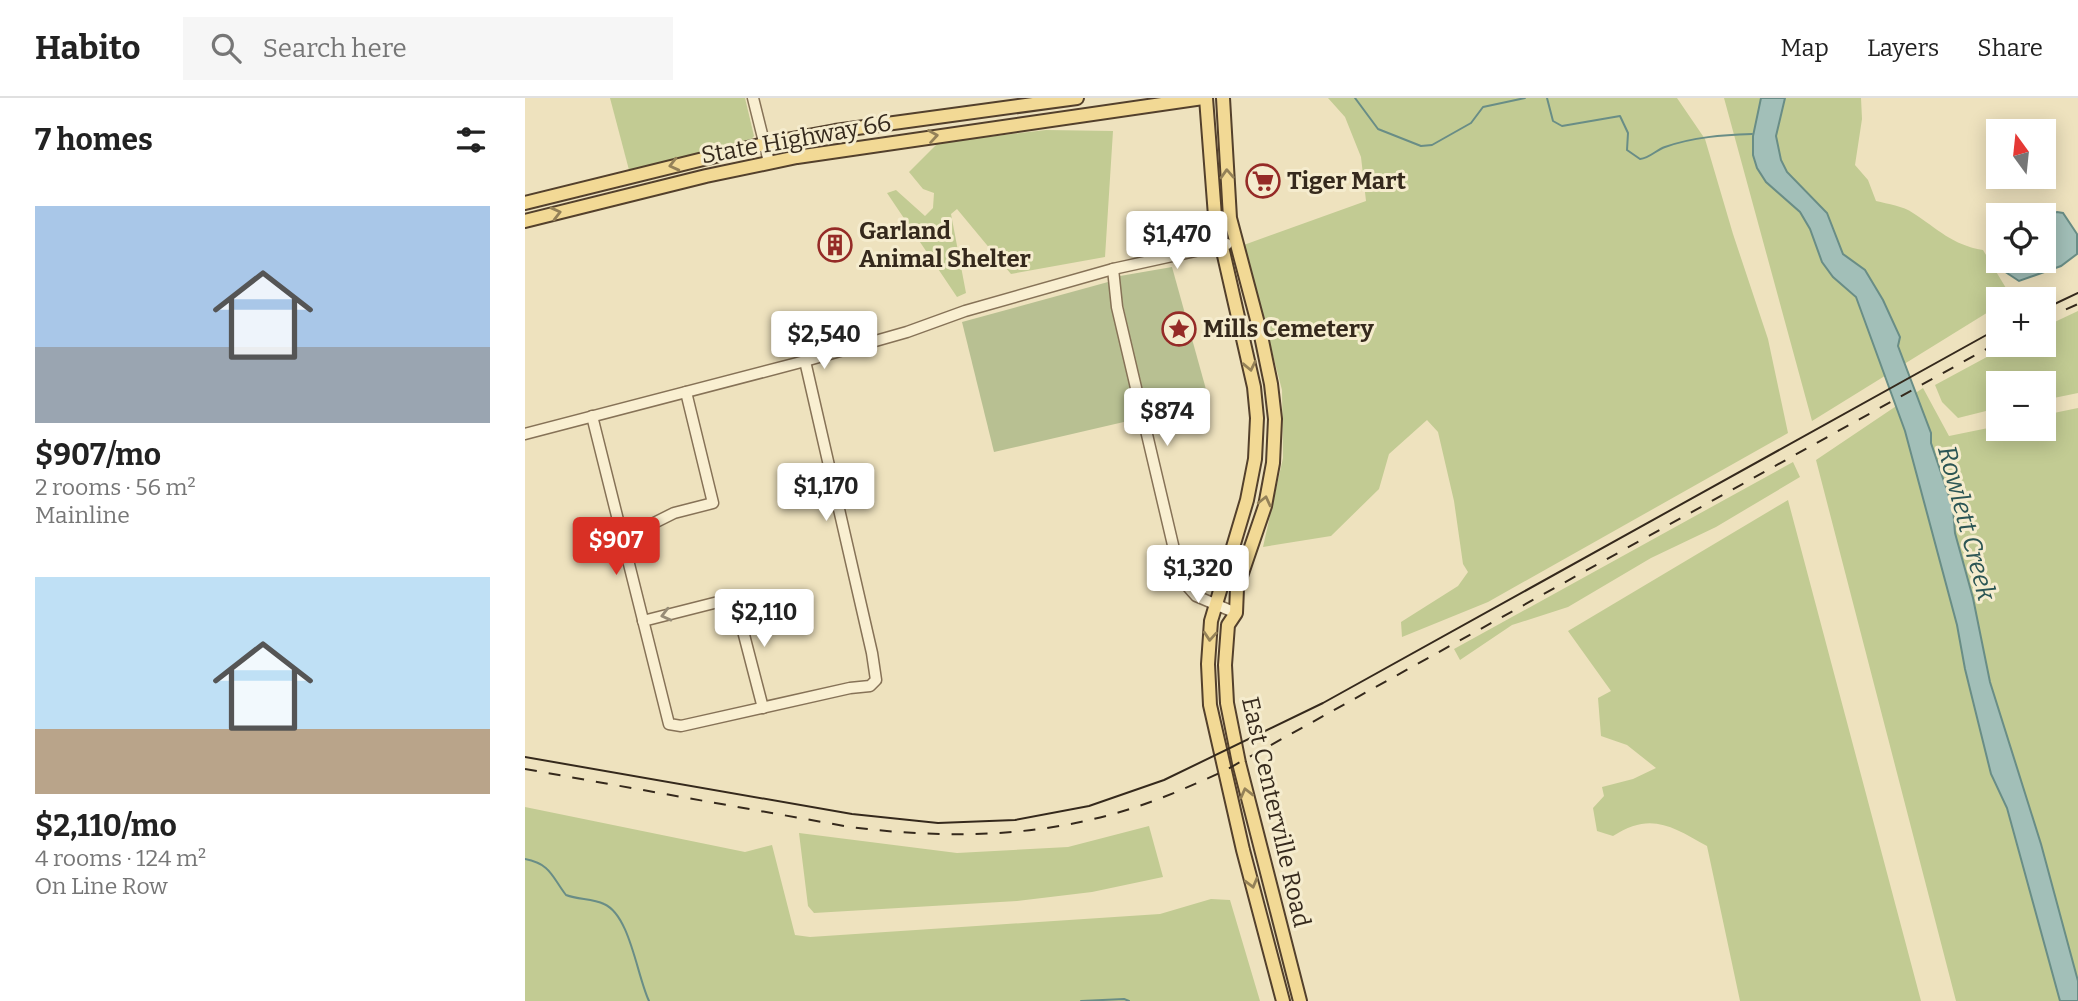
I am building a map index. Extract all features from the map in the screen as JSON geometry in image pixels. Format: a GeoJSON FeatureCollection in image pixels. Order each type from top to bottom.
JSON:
{"type":"FeatureCollection","features":[{"type":"Feature","properties":{"kind":"main road","name":"State Highway 66"},"geometry":{"type":"LineString","coordinates":[[525,203],[764,144],[835,131],[1077,98]]}},
{"type":"Feature","properties":{"kind":"main road","name":"State Highway 66"},"geometry":{"type":"LineString","coordinates":[[525,221],[769,162],[997,126],[1205,98]]}},
{"type":"Feature","properties":{"kind":"main road","name":"East Centerville Road"},"geometry":{"type":"LineString","coordinates":[[1205,98],[1215,216],[1254,387],[1257,418],[1255,459],[1248,500],[1211,621],[1209,687],[1213,727],[1283,1001]]}},
{"type":"Feature","properties":{"kind":"main road","name":"East Centerville Road"},"geometry":{"type":"LineString","coordinates":[[1223,98],[1228,202],[1235,242],[1272,384],[1275,419],[1273,463],[1265,506],[1237,588],[1237,612],[1228,625],[1225,682],[1235,747],[1300,1001]]}},
{"type":"Feature","properties":{"kind":"main road"},"geometry":{"type":"LineString","coordinates":[[580,189],[586,205]]}},
{"type":"Feature","properties":{"kind":"main road"},"geometry":{"type":"LineString","coordinates":[[1209,687],[1225,682]]}},
{"type":"Feature","properties":{"kind":"main road"},"geometry":{"type":"LineString","coordinates":[[1243,850],[1260,846]]}},
{"type":"Feature","properties":{"kind":"main road"},"geometry":{"type":"LineString","coordinates":[[1278,981],[1294,977]]}},
{"type":"Feature","properties":{"kind":"street"},"geometry":{"type":"LineString","coordinates":[[753,98],[769,162]]}},
{"type":"Feature","properties":{"kind":"street"},"geometry":{"type":"LineString","coordinates":[[525,434],[805,361],[907,332],[965,311],[1113,270],[1235,242]]}},
{"type":"Feature","properties":{"kind":"street"},"geometry":{"type":"LineString","coordinates":[[1113,270],[1117,307],[1181,579],[1196,596],[1237,612]]}},
{"type":"Feature","properties":{"kind":"street"},"geometry":{"type":"LineString","coordinates":[[592,416],[669,724],[681,726],[850,688],[870,686],[876,680],[805,361]]}},
{"type":"Feature","properties":{"kind":"street"},"geometry":{"type":"LineString","coordinates":[[621,531],[655,523],[674,513],[713,503],[686,391]]}},
{"type":"Feature","properties":{"kind":"street"},"geometry":{"type":"LineString","coordinates":[[643,621],[726,600],[736,604],[763,708]]}},
{"type":"Feature","properties":{"kind":"green space"},"geometry":{"type":"Polygon","coordinates":[[[610,98],[745,98],[754,136],[749,142],[629,170],[610,98]]]}},
{"type":"Feature","properties":{"kind":"green space"},"geometry":{"type":"Polygon","coordinates":[[[1328,98],[1677,98],[1705,139],[1768,339],[1788,433],[1488,602],[1402,637],[1401,622],[1458,586],[1468,572],[1463,564],[1454,501],[1438,432],[1427,420],[1389,454],[1379,489],[1331,536],[1263,547],[1283,458],[1282,390],[1241,246],[1366,201],[1361,157],[1345,117],[1328,98]]]}},
{"type":"Feature","properties":{"kind":"green space"},"geometry":{"type":"Polygon","coordinates":[[[1724,98],[1861,98],[1862,119],[1855,165],[1868,180],[1876,201],[1905,209],[1954,240],[1983,250],[1986,255],[1986,273],[1997,273],[2005,287],[1986,287],[1986,313],[1812,421],[1724,98]]]}},
{"type":"Feature","properties":{"kind":"green space"},"geometry":{"type":"Polygon","coordinates":[[[1046,130],[1113,131],[1105,257],[1011,274],[957,209],[951,214],[966,293],[957,297],[887,193],[896,190],[925,216],[933,208],[934,193],[923,189],[909,172],[938,143],[1046,130]]]}},
{"type":"Feature","properties":{"kind":"green space"},"geometry":{"type":"Polygon","coordinates":[[[1172,267],[1207,393],[1200,398],[1147,412],[1118,283],[1120,276],[1172,267]]]}},
{"type":"Feature","properties":{"kind":"green space"},"geometry":{"type":"Polygon","coordinates":[[[1108,282],[1141,418],[994,452],[962,322],[1108,282]]]}},
{"type":"Feature","properties":{"kind":"green space"},"geometry":{"type":"Polygon","coordinates":[[[2078,311],[2078,393],[2056,398],[2056,371],[1986,371],[1986,411],[1958,418],[1942,402],[1935,385],[1987,357],[2056,357],[2056,321],[2078,311]]]}},
{"type":"Feature","properties":{"kind":"green space"},"geometry":{"type":"Polygon","coordinates":[[[1923,388],[1949,436],[1986,428],[1986,441],[2056,441],[2056,413],[2078,408],[2078,1001],[1956,1001],[1816,460],[1923,388]]]}},
{"type":"Feature","properties":{"kind":"green space"},"geometry":{"type":"Polygon","coordinates":[[[1793,462],[1800,477],[1716,527],[1651,558],[1568,607],[1512,625],[1460,660],[1454,649],[1793,462]]]}},
{"type":"Feature","properties":{"kind":"green space"},"geometry":{"type":"Polygon","coordinates":[[[1788,500],[1921,1001],[1740,1001],[1707,846],[1661,824],[1639,824],[1613,836],[1597,831],[1593,808],[1604,796],[1602,787],[1633,779],[1656,768],[1627,745],[1601,736],[1598,698],[1611,691],[1568,631],[1788,500]]]}},
{"type":"Feature","properties":{"kind":"green space"},"geometry":{"type":"Polygon","coordinates":[[[525,807],[745,852],[772,845],[795,935],[810,937],[1160,914],[1211,899],[1230,900],[1260,1001],[525,1001],[525,807]]]}},
{"type":"Feature","properties":{"kind":"green space"},"geometry":{"type":"Polygon","coordinates":[[[1149,826],[1163,877],[1092,892],[1017,901],[814,913],[808,906],[799,833],[957,853],[1068,847],[1149,826]]]}},
{"type":"Feature","properties":{"kind":"water"},"geometry":{"type":"Polygon","coordinates":[[[1761,98],[1785,98],[1776,136],[1781,160],[1787,172],[1827,213],[1843,254],[1865,270],[1900,337],[1898,346],[1931,433],[1931,443],[1953,508],[1955,533],[1973,598],[1990,682],[2041,844],[2078,981],[2078,1001],[2060,1001],[2007,808],[1991,774],[1957,625],[1905,431],[1856,297],[1833,277],[1822,262],[1810,229],[1800,212],[1766,182],[1757,168],[1753,155],[1753,136],[1761,98]]]}},
{"type":"Feature","properties":{"kind":"water"},"geometry":{"type":"Polygon","coordinates":[[[2056,212],[2063,213],[2077,234],[2077,254],[2056,268],[2056,212]]]}},
{"type":"Feature","properties":{"kind":"water"},"geometry":{"type":"Polygon","coordinates":[[[2007,273],[2041,273],[2019,281],[2007,273]]]}},
{"type":"Feature","properties":{"kind":"waterway"},"geometry":{"type":"LineString","coordinates":[[1355,98],[1378,129],[1421,146],[1432,145],[1471,123],[1483,107],[1525,98]]}},
{"type":"Feature","properties":{"kind":"waterway"},"geometry":{"type":"LineString","coordinates":[[1547,98],[1553,121],[1562,126],[1620,116],[1628,133],[1627,150],[1640,159],[1686,141],[1752,134]]}},
{"type":"Feature","properties":{"kind":"waterway"},"geometry":{"type":"LineString","coordinates":[[525,859],[546,868],[566,895],[599,902],[613,910],[627,933],[649,1001]]}},
{"type":"Feature","properties":{"kind":"waterway"},"geometry":{"type":"LineString","coordinates":[[1081,1001],[1129,1001]]}},
{"type":"Feature","properties":{"kind":"tram line"},"geometry":{"type":"LineString","coordinates":[[2056,303],[2078,293]]}},
{"type":"Feature","properties":{"kind":"tram line"},"geometry":{"type":"LineString","coordinates":[[525,757],[852,814],[938,823],[1015,820],[1089,806],[1164,780],[1323,703],[1986,335]]}},
{"type":"Feature","properties":{"kind":"railway"},"geometry":{"type":"LineString","coordinates":[[2056,314],[2078,304]]}},
{"type":"Feature","properties":{"kind":"railway"},"geometry":{"type":"LineString","coordinates":[[525,769],[850,827],[886,831],[956,834],[1026,831],[1095,819],[1130,809],[1224,771],[1986,349]]}},
{"type":"Feature","properties":{"kind":"place","name":"Tiger Mart"},"geometry":{"type":"Point","coordinates":[1263,181]}},
{"type":"Feature","properties":{"kind":"place","name":"Garland Animal Shelter"},"geometry":{"type":"Point","coordinates":[835,245]}},
{"type":"Feature","properties":{"kind":"place","name":"Mills Cemetery"},"geometry":{"type":"Point","coordinates":[1179,329]}},
{"type":"Feature","properties":{"kind":"water label","name":"Rowlett Creek"},"geometry":{"type":"Point","coordinates":[1967,523]}}]}
